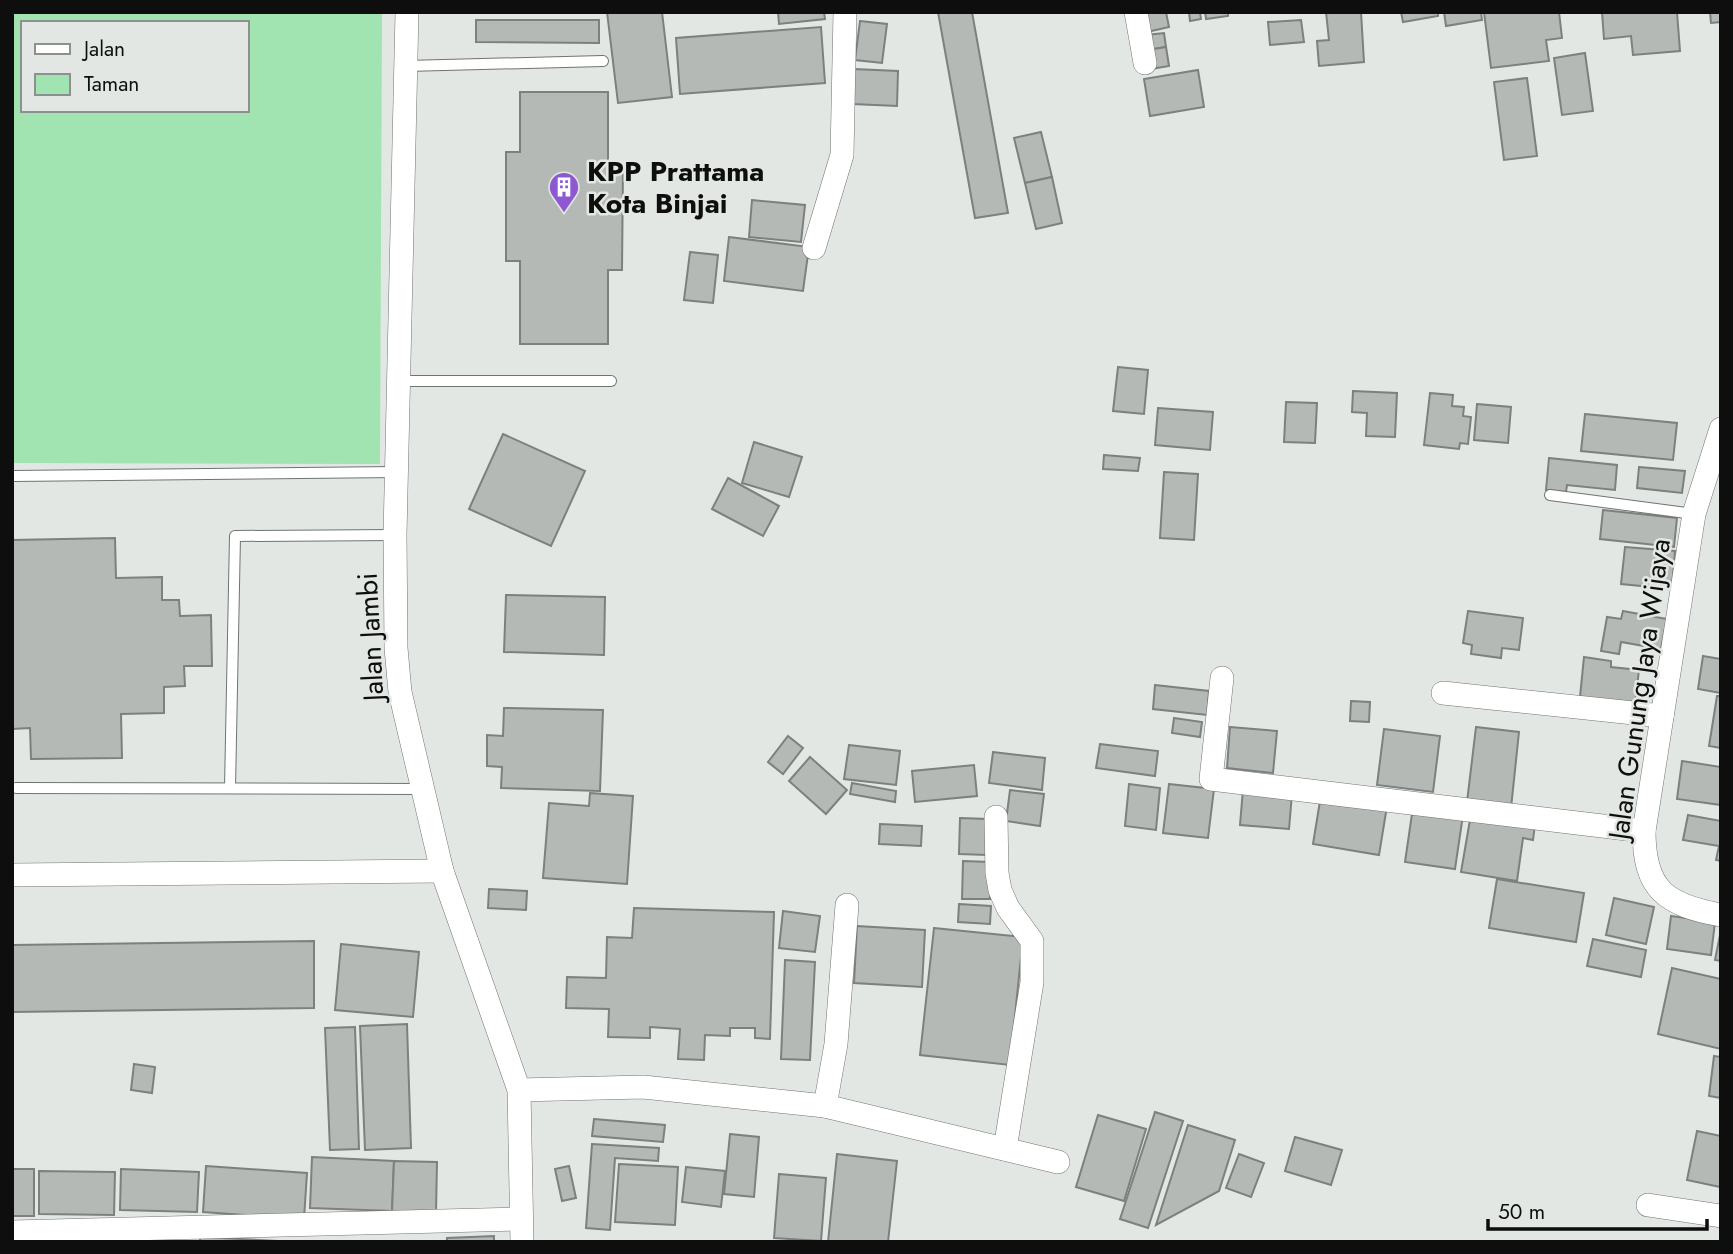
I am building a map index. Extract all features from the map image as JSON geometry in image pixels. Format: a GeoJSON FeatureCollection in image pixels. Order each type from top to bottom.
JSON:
{"type":"FeatureCollection","features":[{"type":"Feature","properties":{"kind":"street","name":"Jalan Jambi"},"geometry":{"type":"LineString","coordinates":[[407,12],[395,535],[396,648],[400,692],[442,871],[519,1090],[522,1242]]}},
{"type":"Feature","properties":{"kind":"street"},"geometry":{"type":"LineString","coordinates":[[814,248],[842,155],[845,12]]}},
{"type":"Feature","properties":{"kind":"street"},"geometry":{"type":"LineString","coordinates":[[1136,12],[1145,62]]}},
{"type":"Feature","properties":{"kind":"street","name":"Jalan Gunung Jaya Wijaya"},"geometry":{"type":"LineString","coordinates":[[1721,429],[1695,514],[1644,831],[1644,859],[1657,888],[1687,909],[1721,915]]}},
{"type":"Feature","properties":{"kind":"street"},"geometry":{"type":"LineString","coordinates":[[1222,678],[1211,779],[1644,831]]}},
{"type":"Feature","properties":{"kind":"street"},"geometry":{"type":"LineString","coordinates":[[1443,693],[1662,716]]}},
{"type":"Feature","properties":{"kind":"street"},"geometry":{"type":"LineString","coordinates":[[996,817],[1000,890],[1008,908],[1032,941],[1031,982],[1005,1149]]}},
{"type":"Feature","properties":{"kind":"street"},"geometry":{"type":"LineString","coordinates":[[12,875],[442,871]]}},
{"type":"Feature","properties":{"kind":"street"},"geometry":{"type":"LineString","coordinates":[[825,1106],[836,1044],[847,905]]}},
{"type":"Feature","properties":{"kind":"street"},"geometry":{"type":"LineString","coordinates":[[519,1090],[643,1087],[825,1106],[1058,1162]]}},
{"type":"Feature","properties":{"kind":"street"},"geometry":{"type":"LineString","coordinates":[[1648,1205],[1721,1216]]}},
{"type":"Feature","properties":{"kind":"street"},"geometry":{"type":"LineString","coordinates":[[12,1232],[57,1236],[189,1234],[521,1219]]}},
{"type":"Feature","properties":{"kind":"lane"},"geometry":{"type":"LineString","coordinates":[[406,66],[603,61]]}},
{"type":"Feature","properties":{"kind":"lane"},"geometry":{"type":"LineString","coordinates":[[399,381],[611,380]]}},
{"type":"Feature","properties":{"kind":"lane"},"geometry":{"type":"LineString","coordinates":[[12,476],[397,472]]}},
{"type":"Feature","properties":{"kind":"lane"},"geometry":{"type":"LineString","coordinates":[[1550,495],[1695,514]]}},
{"type":"Feature","properties":{"kind":"lane"},"geometry":{"type":"LineString","coordinates":[[230,788],[235,536],[395,535]]}},
{"type":"Feature","properties":{"kind":"lane"},"geometry":{"type":"LineString","coordinates":[[16,788],[422,789]]}},
{"type":"Feature","properties":{"kind":"green space"},"geometry":{"type":"Polygon","coordinates":[[[12,12],[382,12],[380,464],[12,463],[12,12]]]}},
{"type":"Feature","properties":{"kind":"building"},"geometry":{"type":"Polygon","coordinates":[[[607,12],[662,12],[672,97],[618,103],[607,12]]]}},
{"type":"Feature","properties":{"kind":"building"},"geometry":{"type":"Polygon","coordinates":[[[778,12],[824,12],[825,19],[779,24],[778,12]]]}},
{"type":"Feature","properties":{"kind":"building"},"geometry":{"type":"Polygon","coordinates":[[[938,12],[972,12],[1008,213],[975,218],[938,12]]]}},
{"type":"Feature","properties":{"kind":"building"},"geometry":{"type":"Polygon","coordinates":[[[1143,12],[1166,12],[1169,27],[1147,32],[1143,12]]]}},
{"type":"Feature","properties":{"kind":"building"},"geometry":{"type":"Polygon","coordinates":[[[1189,12],[1200,12],[1201,19],[1190,21],[1189,12]]]}},
{"type":"Feature","properties":{"kind":"building"},"geometry":{"type":"Polygon","coordinates":[[[1205,12],[1228,12],[1228,16],[1206,19],[1205,12]]]}},
{"type":"Feature","properties":{"kind":"building"},"geometry":{"type":"Polygon","coordinates":[[[1326,12],[1361,12],[1364,62],[1319,66],[1317,41],[1329,40],[1326,12]]]}},
{"type":"Feature","properties":{"kind":"building"},"geometry":{"type":"Polygon","coordinates":[[[1401,12],[1438,12],[1438,16],[1403,22],[1401,12]]]}},
{"type":"Feature","properties":{"kind":"building"},"geometry":{"type":"Polygon","coordinates":[[[1444,12],[1481,12],[1482,20],[1446,26],[1444,12]]]}},
{"type":"Feature","properties":{"kind":"building"},"geometry":{"type":"Polygon","coordinates":[[[1484,12],[1559,12],[1562,38],[1546,40],[1549,61],[1491,68],[1484,12]]]}},
{"type":"Feature","properties":{"kind":"building"},"geometry":{"type":"Polygon","coordinates":[[[1602,12],[1677,12],[1680,51],[1633,55],[1631,36],[1604,39],[1602,12]]]}},
{"type":"Feature","properties":{"kind":"building"},"geometry":{"type":"Polygon","coordinates":[[[1710,12],[1721,12],[1721,22],[1711,23],[1710,12]]]}},
{"type":"Feature","properties":{"kind":"building"},"geometry":{"type":"Polygon","coordinates":[[[476,20],[599,20],[599,43],[476,42],[476,20]]]}},
{"type":"Feature","properties":{"kind":"building"},"geometry":{"type":"Polygon","coordinates":[[[1301,20],[1304,42],[1270,45],[1268,22],[1301,20]]]}},
{"type":"Feature","properties":{"kind":"building"},"geometry":{"type":"Polygon","coordinates":[[[860,21],[887,24],[882,63],[855,60],[860,21]]]}},
{"type":"Feature","properties":{"kind":"building"},"geometry":{"type":"Polygon","coordinates":[[[821,27],[825,83],[680,94],[676,38],[821,27]]]}},
{"type":"Feature","properties":{"kind":"building"},"geometry":{"type":"Polygon","coordinates":[[[1164,33],[1166,47],[1148,50],[1146,35],[1164,33]]]}},
{"type":"Feature","properties":{"kind":"building"},"geometry":{"type":"Polygon","coordinates":[[[1166,47],[1169,66],[1151,69],[1148,50],[1166,47]]]}},
{"type":"Feature","properties":{"kind":"building"},"geometry":{"type":"Polygon","coordinates":[[[1585,53],[1593,111],[1562,115],[1554,58],[1585,53]]]}},
{"type":"Feature","properties":{"kind":"building"},"geometry":{"type":"Polygon","coordinates":[[[854,69],[898,71],[897,106],[853,104],[854,69]]]}},
{"type":"Feature","properties":{"kind":"building"},"geometry":{"type":"Polygon","coordinates":[[[1198,70],[1204,107],[1150,116],[1144,79],[1198,70]]]}},
{"type":"Feature","properties":{"kind":"building"},"geometry":{"type":"Polygon","coordinates":[[[1527,78],[1537,156],[1504,160],[1494,82],[1527,78]]]}},
{"type":"Feature","properties":{"kind":"building","name":"KPP Prattama Kota Binjai"},"geometry":{"type":"Polygon","coordinates":[[[520,92],[608,92],[608,168],[623,167],[622,270],[608,270],[608,344],[520,344],[520,261],[506,261],[506,152],[520,152],[520,92]]]}},
{"type":"Feature","properties":{"kind":"building"},"geometry":{"type":"Polygon","coordinates":[[[1041,132],[1052,177],[1025,183],[1014,138],[1041,132]]]}},
{"type":"Feature","properties":{"kind":"building"},"geometry":{"type":"Polygon","coordinates":[[[1052,177],[1062,223],[1036,229],[1025,183],[1052,177]]]}},
{"type":"Feature","properties":{"kind":"building"},"geometry":{"type":"Polygon","coordinates":[[[752,200],[805,205],[801,242],[749,237],[752,200]]]}},
{"type":"Feature","properties":{"kind":"building"},"geometry":{"type":"Polygon","coordinates":[[[729,237],[809,247],[803,291],[724,281],[729,237]]]}},
{"type":"Feature","properties":{"kind":"building"},"geometry":{"type":"Polygon","coordinates":[[[690,252],[718,255],[713,303],[684,300],[690,252]]]}},
{"type":"Feature","properties":{"kind":"building"},"geometry":{"type":"Polygon","coordinates":[[[1118,367],[1148,370],[1144,414],[1113,411],[1118,367]]]}},
{"type":"Feature","properties":{"kind":"building"},"geometry":{"type":"Polygon","coordinates":[[[1353,391],[1397,393],[1395,437],[1366,436],[1367,413],[1352,412],[1353,391]]]}},
{"type":"Feature","properties":{"kind":"building"},"geometry":{"type":"Polygon","coordinates":[[[1430,393],[1453,395],[1452,406],[1464,407],[1463,416],[1471,417],[1468,444],[1460,443],[1459,449],[1424,445],[1430,393]]]}},
{"type":"Feature","properties":{"kind":"building"},"geometry":{"type":"Polygon","coordinates":[[[1286,402],[1317,403],[1315,443],[1284,442],[1286,402]]]}},
{"type":"Feature","properties":{"kind":"building"},"geometry":{"type":"Polygon","coordinates":[[[1477,404],[1511,407],[1508,443],[1474,440],[1477,404]]]}},
{"type":"Feature","properties":{"kind":"building"},"geometry":{"type":"Polygon","coordinates":[[[1158,408],[1213,412],[1210,450],[1155,445],[1158,408]]]}},
{"type":"Feature","properties":{"kind":"building"},"geometry":{"type":"Polygon","coordinates":[[[1585,414],[1677,423],[1673,460],[1581,451],[1585,414]]]}},
{"type":"Feature","properties":{"kind":"building"},"geometry":{"type":"Polygon","coordinates":[[[503,434],[585,471],[551,546],[469,509],[503,434]]]}},
{"type":"Feature","properties":{"kind":"building"},"geometry":{"type":"Polygon","coordinates":[[[754,442],[802,457],[789,497],[742,483],[754,442]]]}},
{"type":"Feature","properties":{"kind":"building"},"geometry":{"type":"Polygon","coordinates":[[[1104,455],[1140,458],[1138,471],[1103,469],[1104,455]]]}},
{"type":"Feature","properties":{"kind":"building"},"geometry":{"type":"Polygon","coordinates":[[[1549,458],[1617,465],[1615,490],[1567,485],[1566,492],[1546,490],[1549,458]]]}},
{"type":"Feature","properties":{"kind":"building"},"geometry":{"type":"Polygon","coordinates":[[[1639,467],[1685,471],[1682,493],[1637,488],[1639,467]]]}},
{"type":"Feature","properties":{"kind":"building"},"geometry":{"type":"Polygon","coordinates":[[[1164,472],[1198,474],[1194,540],[1160,538],[1164,472]]]}},
{"type":"Feature","properties":{"kind":"building"},"geometry":{"type":"Polygon","coordinates":[[[728,478],[779,506],[763,536],[712,509],[728,478]]]}},
{"type":"Feature","properties":{"kind":"building"},"geometry":{"type":"Polygon","coordinates":[[[1603,510],[1677,518],[1674,547],[1600,539],[1603,510]]]}},
{"type":"Feature","properties":{"kind":"building"},"geometry":{"type":"Polygon","coordinates":[[[115,538],[116,578],[162,577],[162,600],[179,600],[180,616],[211,615],[212,666],[184,666],[185,686],[164,687],[164,713],[121,714],[122,758],[31,759],[30,728],[12,729],[12,540],[115,538]]]}},
{"type":"Feature","properties":{"kind":"building"},"geometry":{"type":"Polygon","coordinates":[[[1625,547],[1675,551],[1672,589],[1621,584],[1625,547]]]}},
{"type":"Feature","properties":{"kind":"building"},"geometry":{"type":"Polygon","coordinates":[[[506,595],[605,597],[604,655],[504,652],[506,595]]]}},
{"type":"Feature","properties":{"kind":"building"},"geometry":{"type":"Polygon","coordinates":[[[1468,611],[1523,618],[1519,650],[1502,648],[1501,658],[1471,654],[1472,645],[1463,643],[1468,611]]]}},
{"type":"Feature","properties":{"kind":"building"},"geometry":{"type":"Polygon","coordinates":[[[1623,611],[1667,619],[1661,649],[1621,642],[1619,654],[1601,651],[1607,617],[1621,619],[1623,611]]]}},
{"type":"Feature","properties":{"kind":"building"},"geometry":{"type":"Polygon","coordinates":[[[1703,656],[1721,659],[1721,693],[1698,689],[1703,656]]]}},
{"type":"Feature","properties":{"kind":"building"},"geometry":{"type":"Polygon","coordinates":[[[1584,657],[1611,661],[1611,667],[1639,670],[1635,704],[1580,697],[1584,657]]]}},
{"type":"Feature","properties":{"kind":"building"},"geometry":{"type":"Polygon","coordinates":[[[1155,685],[1209,691],[1207,715],[1153,709],[1155,685]]]}},
{"type":"Feature","properties":{"kind":"building"},"geometry":{"type":"Polygon","coordinates":[[[1717,696],[1721,696],[1721,748],[1709,746],[1717,696]]]}},
{"type":"Feature","properties":{"kind":"building"},"geometry":{"type":"Polygon","coordinates":[[[1351,701],[1370,702],[1369,722],[1350,721],[1351,701]]]}},
{"type":"Feature","properties":{"kind":"building"},"geometry":{"type":"Polygon","coordinates":[[[504,708],[603,710],[600,791],[501,788],[502,767],[487,766],[487,735],[503,736],[504,708]]]}},
{"type":"Feature","properties":{"kind":"building"},"geometry":{"type":"Polygon","coordinates":[[[1174,718],[1202,722],[1200,737],[1172,733],[1174,718]]]}},
{"type":"Feature","properties":{"kind":"building"},"geometry":{"type":"Polygon","coordinates":[[[1230,727],[1277,731],[1273,773],[1227,768],[1230,727]]]}},
{"type":"Feature","properties":{"kind":"building"},"geometry":{"type":"Polygon","coordinates":[[[1476,727],[1519,732],[1511,808],[1467,802],[1476,727]]]}},
{"type":"Feature","properties":{"kind":"building"},"geometry":{"type":"Polygon","coordinates":[[[1384,729],[1440,736],[1433,792],[1377,785],[1384,729]]]}},
{"type":"Feature","properties":{"kind":"building"},"geometry":{"type":"Polygon","coordinates":[[[788,736],[803,748],[783,774],[768,762],[788,736]]]}},
{"type":"Feature","properties":{"kind":"building"},"geometry":{"type":"Polygon","coordinates":[[[1100,744],[1158,751],[1155,776],[1096,768],[1100,744]]]}},
{"type":"Feature","properties":{"kind":"building"},"geometry":{"type":"Polygon","coordinates":[[[849,745],[900,751],[896,785],[844,779],[849,745]]]}},
{"type":"Feature","properties":{"kind":"building"},"geometry":{"type":"Polygon","coordinates":[[[993,752],[1045,758],[1042,790],[989,783],[993,752]]]}},
{"type":"Feature","properties":{"kind":"building"},"geometry":{"type":"Polygon","coordinates":[[[810,757],[847,790],[826,814],[789,781],[810,757]]]}},
{"type":"Feature","properties":{"kind":"building"},"geometry":{"type":"Polygon","coordinates":[[[1682,761],[1721,767],[1721,805],[1677,799],[1682,761]]]}},
{"type":"Feature","properties":{"kind":"building"},"geometry":{"type":"Polygon","coordinates":[[[974,765],[977,796],[915,802],[912,771],[974,765]]]}},
{"type":"Feature","properties":{"kind":"building"},"geometry":{"type":"Polygon","coordinates":[[[852,783],[896,791],[895,802],[850,794],[852,783]]]}},
{"type":"Feature","properties":{"kind":"building"},"geometry":{"type":"Polygon","coordinates":[[[1129,784],[1160,788],[1156,830],[1125,826],[1129,784]]]}},
{"type":"Feature","properties":{"kind":"building"},"geometry":{"type":"Polygon","coordinates":[[[1169,784],[1214,789],[1208,838],[1163,833],[1169,784]]]}},
{"type":"Feature","properties":{"kind":"building"},"geometry":{"type":"Polygon","coordinates":[[[1243,789],[1292,794],[1289,829],[1240,825],[1243,789]]]}},
{"type":"Feature","properties":{"kind":"building"},"geometry":{"type":"Polygon","coordinates":[[[1010,790],[1044,794],[1040,826],[1006,821],[1010,790]]]}},
{"type":"Feature","properties":{"kind":"building"},"geometry":{"type":"Polygon","coordinates":[[[590,793],[633,796],[627,884],[543,878],[549,803],[589,806],[590,793]]]}},
{"type":"Feature","properties":{"kind":"building"},"geometry":{"type":"Polygon","coordinates":[[[1321,795],[1387,806],[1379,855],[1313,844],[1321,795]]]}},
{"type":"Feature","properties":{"kind":"building"},"geometry":{"type":"Polygon","coordinates":[[[1413,807],[1463,815],[1455,869],[1405,862],[1413,807]]]}},
{"type":"Feature","properties":{"kind":"building"},"geometry":{"type":"Polygon","coordinates":[[[1471,814],[1535,824],[1533,840],[1523,838],[1517,881],[1461,872],[1471,814]]]}},
{"type":"Feature","properties":{"kind":"building"},"geometry":{"type":"Polygon","coordinates":[[[1688,815],[1721,821],[1721,861],[1716,860],[1719,846],[1683,840],[1688,815]]]}},
{"type":"Feature","properties":{"kind":"building"},"geometry":{"type":"Polygon","coordinates":[[[960,818],[988,819],[987,855],[959,854],[960,818]]]}},
{"type":"Feature","properties":{"kind":"building"},"geometry":{"type":"Polygon","coordinates":[[[880,824],[922,826],[921,846],[879,844],[880,824]]]}},
{"type":"Feature","properties":{"kind":"building"},"geometry":{"type":"Polygon","coordinates":[[[963,861],[990,862],[990,899],[962,899],[963,861]]]}},
{"type":"Feature","properties":{"kind":"building"},"geometry":{"type":"Polygon","coordinates":[[[1497,879],[1584,893],[1576,942],[1489,928],[1497,879]]]}},
{"type":"Feature","properties":{"kind":"building"},"geometry":{"type":"Polygon","coordinates":[[[489,889],[527,891],[526,910],[488,908],[489,889]]]}},
{"type":"Feature","properties":{"kind":"building"},"geometry":{"type":"Polygon","coordinates":[[[1614,898],[1654,907],[1646,944],[1606,935],[1614,898]]]}},
{"type":"Feature","properties":{"kind":"building"},"geometry":{"type":"Polygon","coordinates":[[[959,904],[991,906],[990,924],[958,922],[959,904]]]}},
{"type":"Feature","properties":{"kind":"building"},"geometry":{"type":"Polygon","coordinates":[[[634,908],[774,912],[770,1039],[755,1038],[755,1028],[730,1028],[730,1036],[705,1035],[704,1060],[678,1059],[680,1029],[650,1027],[650,1038],[608,1037],[609,1009],[566,1008],[567,977],[606,978],[607,937],[632,938],[634,908]]]}},
{"type":"Feature","properties":{"kind":"building"},"geometry":{"type":"Polygon","coordinates":[[[783,911],[820,916],[815,952],[779,948],[783,911]]]}},
{"type":"Feature","properties":{"kind":"building"},"geometry":{"type":"Polygon","coordinates":[[[1671,916],[1715,922],[1711,955],[1667,949],[1671,916]]]}},
{"type":"Feature","properties":{"kind":"building"},"geometry":{"type":"Polygon","coordinates":[[[857,926],[925,930],[922,987],[854,983],[857,926]]]}},
{"type":"Feature","properties":{"kind":"building"},"geometry":{"type":"Polygon","coordinates":[[[934,928],[1023,937],[1010,1065],[920,1055],[934,928]]]}},
{"type":"Feature","properties":{"kind":"building"},"geometry":{"type":"Polygon","coordinates":[[[1721,930],[1721,961],[1715,960],[1721,930]]]}},
{"type":"Feature","properties":{"kind":"building"},"geometry":{"type":"Polygon","coordinates":[[[1593,939],[1646,950],[1641,977],[1587,966],[1593,939]]]}},
{"type":"Feature","properties":{"kind":"building"},"geometry":{"type":"Polygon","coordinates":[[[314,941],[314,1008],[12,1012],[12,945],[314,941]]]}},
{"type":"Feature","properties":{"kind":"building"},"geometry":{"type":"Polygon","coordinates":[[[341,944],[419,952],[413,1017],[335,1010],[341,944]]]}},
{"type":"Feature","properties":{"kind":"building"},"geometry":{"type":"Polygon","coordinates":[[[785,960],[815,962],[810,1060],[781,1059],[785,960]]]}},
{"type":"Feature","properties":{"kind":"building"},"geometry":{"type":"Polygon","coordinates":[[[1672,968],[1721,979],[1721,1049],[1658,1034],[1672,968]]]}},
{"type":"Feature","properties":{"kind":"building"},"geometry":{"type":"Polygon","coordinates":[[[407,1024],[411,1148],[365,1150],[360,1026],[407,1024]]]}},
{"type":"Feature","properties":{"kind":"building"},"geometry":{"type":"Polygon","coordinates":[[[355,1027],[359,1149],[330,1150],[325,1028],[355,1027]]]}},
{"type":"Feature","properties":{"kind":"building"},"geometry":{"type":"Polygon","coordinates":[[[1714,1056],[1721,1057],[1721,1098],[1709,1096],[1714,1056]]]}},
{"type":"Feature","properties":{"kind":"building"},"geometry":{"type":"Polygon","coordinates":[[[134,1064],[155,1067],[152,1093],[131,1090],[134,1064]]]}},
{"type":"Feature","properties":{"kind":"building"},"geometry":{"type":"Polygon","coordinates":[[[1155,1112],[1183,1121],[1148,1228],[1120,1219],[1155,1112]]]}},
{"type":"Feature","properties":{"kind":"building"},"geometry":{"type":"Polygon","coordinates":[[[1098,1115],[1146,1129],[1124,1201],[1076,1187],[1098,1115]]]}},
{"type":"Feature","properties":{"kind":"building"},"geometry":{"type":"Polygon","coordinates":[[[594,1119],[665,1125],[663,1142],[592,1136],[594,1119]]]}},
{"type":"Feature","properties":{"kind":"building"},"geometry":{"type":"Polygon","coordinates":[[[1188,1125],[1235,1140],[1219,1191],[1156,1225],[1188,1125]]]}},
{"type":"Feature","properties":{"kind":"building"},"geometry":{"type":"Polygon","coordinates":[[[1697,1131],[1721,1136],[1720,1187],[1687,1180],[1697,1131]]]}},
{"type":"Feature","properties":{"kind":"building"},"geometry":{"type":"Polygon","coordinates":[[[730,1134],[759,1137],[754,1197],[724,1194],[730,1134]]]}},
{"type":"Feature","properties":{"kind":"building"},"geometry":{"type":"Polygon","coordinates":[[[1295,1137],[1342,1150],[1331,1185],[1285,1171],[1295,1137]]]}},
{"type":"Feature","properties":{"kind":"building"},"geometry":{"type":"Polygon","coordinates":[[[592,1144],[659,1148],[658,1161],[615,1158],[610,1230],[586,1228],[592,1144]]]}},
{"type":"Feature","properties":{"kind":"building"},"geometry":{"type":"Polygon","coordinates":[[[837,1154],[897,1161],[888,1242],[828,1242],[837,1154]]]}},
{"type":"Feature","properties":{"kind":"building"},"geometry":{"type":"Polygon","coordinates":[[[1239,1154],[1264,1163],[1251,1197],[1226,1188],[1239,1154]]]}},
{"type":"Feature","properties":{"kind":"building"},"geometry":{"type":"Polygon","coordinates":[[[312,1157],[394,1161],[392,1211],[310,1208],[312,1157]]]}},
{"type":"Feature","properties":{"kind":"building"},"geometry":{"type":"Polygon","coordinates":[[[394,1161],[437,1162],[436,1213],[392,1211],[394,1161]]]}},
{"type":"Feature","properties":{"kind":"building"},"geometry":{"type":"Polygon","coordinates":[[[619,1164],[678,1167],[675,1225],[615,1222],[619,1164]]]}},
{"type":"Feature","properties":{"kind":"building"},"geometry":{"type":"Polygon","coordinates":[[[206,1166],[307,1173],[304,1219],[203,1212],[206,1166]]]}},
{"type":"Feature","properties":{"kind":"building"},"geometry":{"type":"Polygon","coordinates":[[[569,1166],[576,1198],[562,1201],[555,1169],[569,1166]]]}},
{"type":"Feature","properties":{"kind":"building"},"geometry":{"type":"Polygon","coordinates":[[[686,1167],[725,1171],[721,1207],[682,1202],[686,1167]]]}},
{"type":"Feature","properties":{"kind":"building"},"geometry":{"type":"Polygon","coordinates":[[[12,1169],[34,1169],[34,1216],[12,1216],[12,1169]]]}},
{"type":"Feature","properties":{"kind":"building"},"geometry":{"type":"Polygon","coordinates":[[[121,1169],[199,1172],[197,1212],[120,1210],[121,1169]]]}},
{"type":"Feature","properties":{"kind":"building"},"geometry":{"type":"Polygon","coordinates":[[[39,1171],[115,1172],[114,1215],[39,1214],[39,1171]]]}},
{"type":"Feature","properties":{"kind":"building"},"geometry":{"type":"Polygon","coordinates":[[[779,1174],[826,1178],[821,1241],[774,1238],[779,1174]]]}},
{"type":"Feature","properties":{"kind":"building"},"geometry":{"type":"Polygon","coordinates":[[[494,1236],[494,1242],[447,1242],[447,1238],[494,1236]]]}},
{"type":"Feature","properties":{"kind":"building"},"geometry":{"type":"Polygon","coordinates":[[[200,1237],[278,1241],[200,1242],[200,1237]]]}},
{"type":"Feature","properties":{"kind":"place","name":"KPP Prattama Kota Binjai"},"geometry":{"type":"Point","coordinates":[564,214]}}]}
